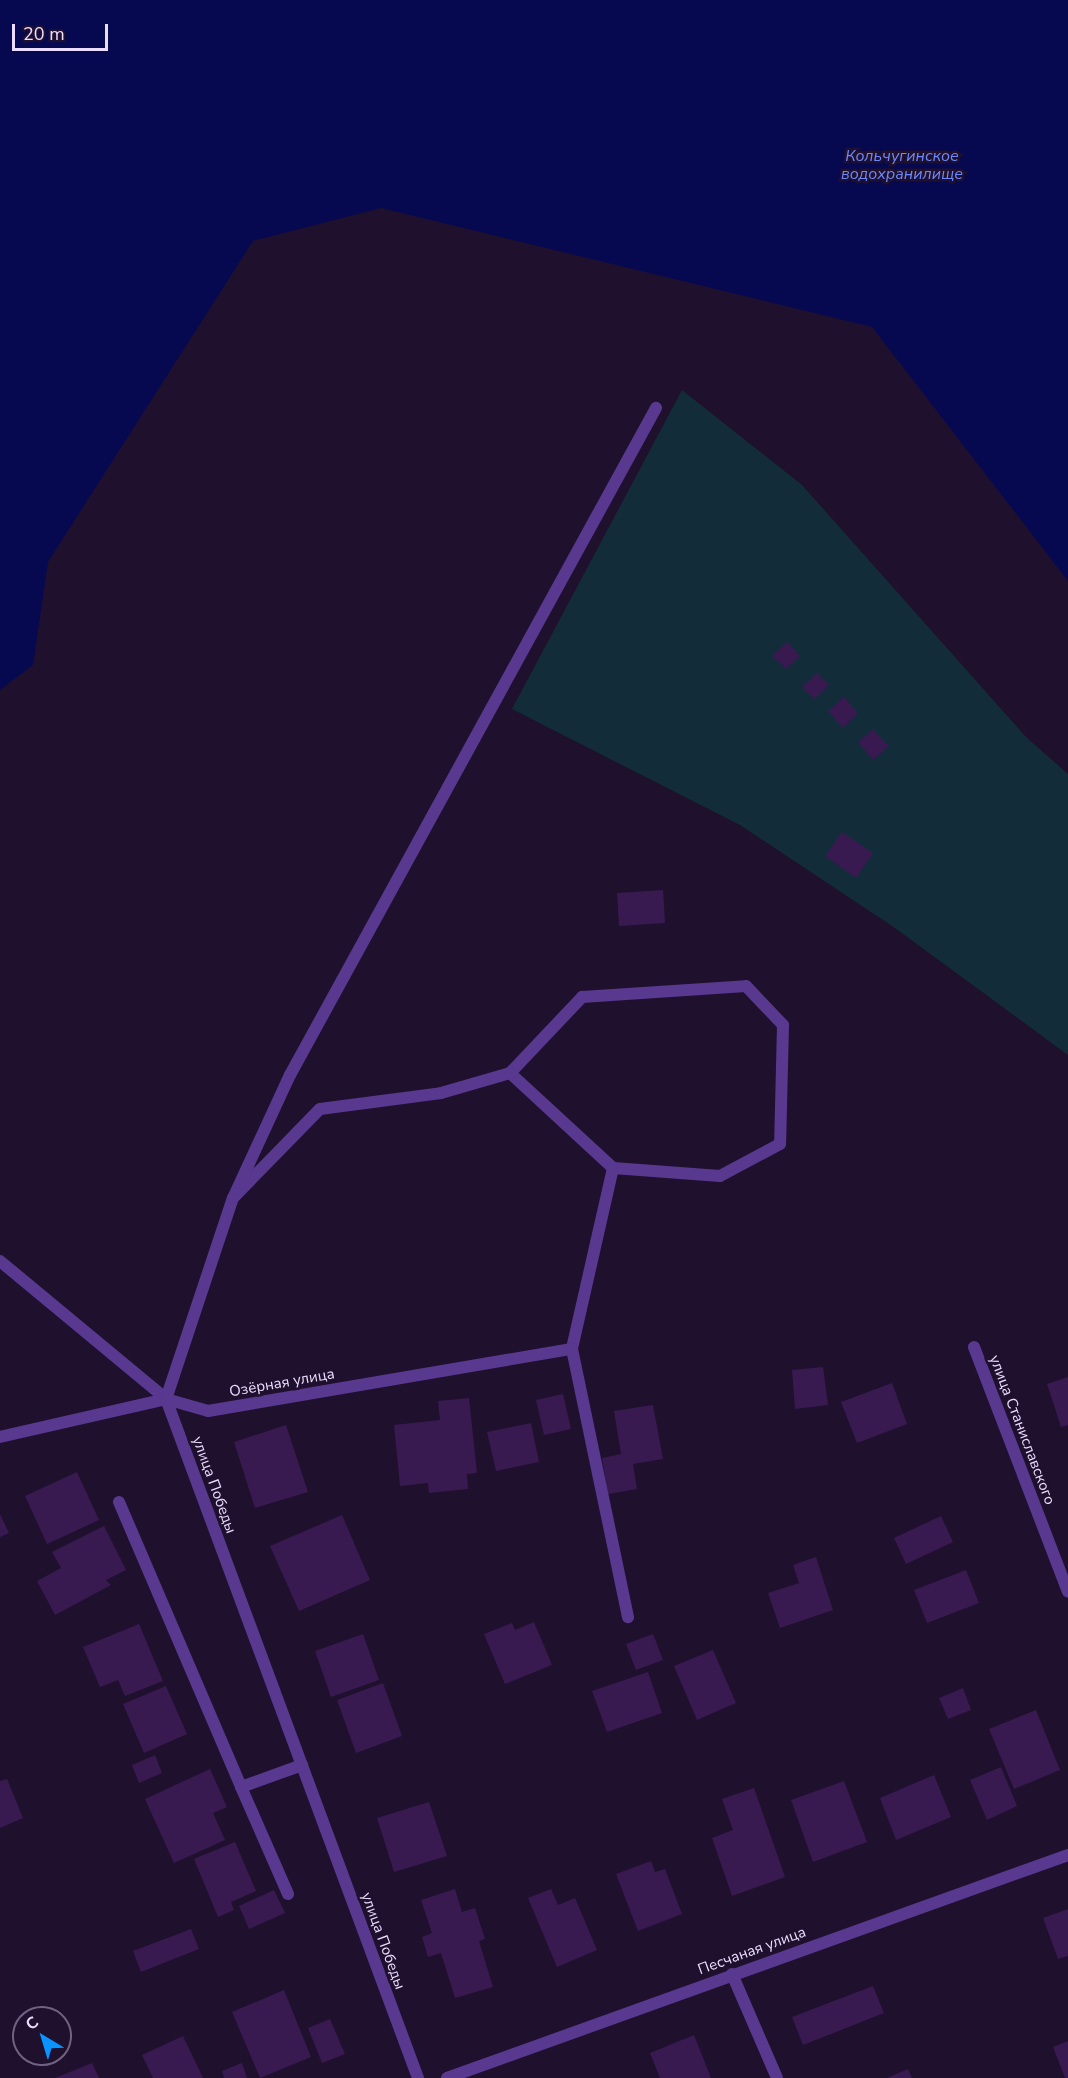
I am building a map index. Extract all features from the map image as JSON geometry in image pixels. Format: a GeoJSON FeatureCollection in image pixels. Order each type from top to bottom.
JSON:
{"type":"FeatureCollection","features":[{"type":"Feature","properties":{"kind":"street"},"geometry":{"type":"LineString","coordinates":[[0,1261],[166,1399],[233,1198],[290,1075],[656,408]]}},
{"type":"Feature","properties":{"kind":"street"},"geometry":{"type":"LineString","coordinates":[[233,1198],[320,1110],[441,1093],[510,1072],[582,997],[746,986],[783,1025],[780,1144],[720,1176],[613,1168],[510,1072]]}},
{"type":"Feature","properties":{"kind":"street"},"geometry":{"type":"LineString","coordinates":[[613,1168],[572,1349],[628,1617]]}},
{"type":"Feature","properties":{"kind":"street","name":"улица Станиславского"},"geometry":{"type":"LineString","coordinates":[[974,1347],[1068,1592]]}},
{"type":"Feature","properties":{"kind":"street","name":"Озёрная улица"},"geometry":{"type":"LineString","coordinates":[[0,1437],[166,1399],[208,1411],[572,1349]]}},
{"type":"Feature","properties":{"kind":"street","name":"улица Победы"},"geometry":{"type":"LineString","coordinates":[[166,1399],[418,2078]]}},
{"type":"Feature","properties":{"kind":"street"},"geometry":{"type":"LineString","coordinates":[[119,1502],[288,1894]]}},
{"type":"Feature","properties":{"kind":"street"},"geometry":{"type":"LineString","coordinates":[[241,1787],[302,1765]]}},
{"type":"Feature","properties":{"kind":"street","name":"Песчаная улица"},"geometry":{"type":"LineString","coordinates":[[447,2078],[1068,1855]]}},
{"type":"Feature","properties":{"kind":"street"},"geometry":{"type":"LineString","coordinates":[[732,1974],[777,2078]]}},
{"type":"Feature","properties":{"kind":"shaded area"},"geometry":{"type":"Polygon","coordinates":[[[682,390],[802,485],[1027,738],[1068,774],[1068,1055],[895,928],[740,825],[512,709],[682,390]]]}},
{"type":"Feature","properties":{"kind":"water","name":"Кольчугинское водохранилище"},"geometry":{"type":"Polygon","coordinates":[[[0,0],[1068,0],[1068,581],[872,327],[381,208],[253,241],[48,562],[33,665],[0,690],[0,0]]]}},
{"type":"Feature","properties":{"kind":"building"},"geometry":{"type":"Polygon","coordinates":[[[787,642],[800,656],[786,669],[772,656],[787,642]]]}},
{"type":"Feature","properties":{"kind":"building"},"geometry":{"type":"Polygon","coordinates":[[[817,673],[829,685],[814,699],[802,687],[817,673]]]}},
{"type":"Feature","properties":{"kind":"building"},"geometry":{"type":"Polygon","coordinates":[[[844,697],[858,713],[843,728],[828,711],[844,697]]]}},
{"type":"Feature","properties":{"kind":"building"},"geometry":{"type":"Polygon","coordinates":[[[873,729],[889,746],[873,760],[858,742],[873,729]]]}},
{"type":"Feature","properties":{"kind":"building"},"geometry":{"type":"Polygon","coordinates":[[[842,832],[873,853],[856,878],[825,856],[842,832]]]}},
{"type":"Feature","properties":{"kind":"building"},"geometry":{"type":"Polygon","coordinates":[[[663,890],[665,923],[619,926],[617,893],[663,890]]]}},
{"type":"Feature","properties":{"kind":"building"},"geometry":{"type":"Polygon","coordinates":[[[823,1367],[828,1405],[795,1409],[792,1370],[823,1367]]]}},
{"type":"Feature","properties":{"kind":"building"},"geometry":{"type":"Polygon","coordinates":[[[1068,1377],[1068,1425],[1061,1427],[1047,1384],[1068,1377]]]}},
{"type":"Feature","properties":{"kind":"building"},"geometry":{"type":"Polygon","coordinates":[[[892,1383],[907,1424],[857,1443],[841,1402],[892,1383]]]}},
{"type":"Feature","properties":{"kind":"building"},"geometry":{"type":"Polygon","coordinates":[[[563,1394],[571,1429],[544,1435],[536,1400],[563,1394]]]}},
{"type":"Feature","properties":{"kind":"building"},"geometry":{"type":"Polygon","coordinates":[[[469,1398],[477,1473],[467,1474],[468,1489],[429,1493],[428,1483],[400,1486],[394,1425],[440,1420],[438,1401],[469,1398]]]}},
{"type":"Feature","properties":{"kind":"building"},"geometry":{"type":"Polygon","coordinates":[[[653,1405],[663,1459],[633,1464],[637,1489],[608,1494],[602,1458],[621,1454],[614,1411],[653,1405]]]}},
{"type":"Feature","properties":{"kind":"building"},"geometry":{"type":"Polygon","coordinates":[[[531,1423],[539,1462],[496,1471],[487,1432],[531,1423]]]}},
{"type":"Feature","properties":{"kind":"building"},"geometry":{"type":"Polygon","coordinates":[[[286,1425],[308,1492],[255,1508],[234,1442],[286,1425]]]}},
{"type":"Feature","properties":{"kind":"building"},"geometry":{"type":"Polygon","coordinates":[[[77,1472],[99,1520],[47,1544],[25,1496],[77,1472]]]}},
{"type":"Feature","properties":{"kind":"building"},"geometry":{"type":"Polygon","coordinates":[[[0,1514],[9,1533],[0,1537],[0,1514]]]}},
{"type":"Feature","properties":{"kind":"building"},"geometry":{"type":"Polygon","coordinates":[[[342,1515],[370,1580],[299,1611],[270,1546],[342,1515]]]}},
{"type":"Feature","properties":{"kind":"building"},"geometry":{"type":"Polygon","coordinates":[[[941,1516],[953,1542],[906,1564],[894,1538],[941,1516]]]}},
{"type":"Feature","properties":{"kind":"building"},"geometry":{"type":"Polygon","coordinates":[[[104,1526],[126,1570],[106,1580],[111,1585],[55,1615],[37,1581],[61,1568],[52,1552],[104,1526]]]}},
{"type":"Feature","properties":{"kind":"building"},"geometry":{"type":"Polygon","coordinates":[[[816,1557],[833,1610],[780,1628],[768,1593],[799,1583],[793,1565],[816,1557]]]}},
{"type":"Feature","properties":{"kind":"building"},"geometry":{"type":"Polygon","coordinates":[[[966,1570],[979,1603],[927,1623],[914,1590],[966,1570]]]}},
{"type":"Feature","properties":{"kind":"building"},"geometry":{"type":"Polygon","coordinates":[[[534,1622],[552,1665],[505,1684],[484,1634],[512,1623],[515,1630],[534,1622]]]}},
{"type":"Feature","properties":{"kind":"building"},"geometry":{"type":"Polygon","coordinates":[[[139,1624],[163,1681],[125,1696],[118,1680],[100,1687],[83,1647],[139,1624]]]}},
{"type":"Feature","properties":{"kind":"building"},"geometry":{"type":"Polygon","coordinates":[[[363,1634],[379,1680],[331,1697],[315,1651],[363,1634]]]}},
{"type":"Feature","properties":{"kind":"building"},"geometry":{"type":"Polygon","coordinates":[[[653,1634],[663,1660],[636,1670],[626,1644],[653,1634]]]}},
{"type":"Feature","properties":{"kind":"building"},"geometry":{"type":"Polygon","coordinates":[[[713,1650],[736,1703],[697,1720],[674,1666],[713,1650]]]}},
{"type":"Feature","properties":{"kind":"building"},"geometry":{"type":"Polygon","coordinates":[[[648,1672],[662,1713],[607,1732],[592,1691],[648,1672]]]}},
{"type":"Feature","properties":{"kind":"building"},"geometry":{"type":"Polygon","coordinates":[[[383,1683],[402,1736],[356,1753],[337,1700],[383,1683]]]}},
{"type":"Feature","properties":{"kind":"building"},"geometry":{"type":"Polygon","coordinates":[[[166,1686],[187,1734],[144,1753],[123,1704],[166,1686]]]}},
{"type":"Feature","properties":{"kind":"building"},"geometry":{"type":"Polygon","coordinates":[[[963,1688],[971,1710],[948,1719],[939,1698],[963,1688]]]}},
{"type":"Feature","properties":{"kind":"building"},"geometry":{"type":"Polygon","coordinates":[[[1036,1710],[1060,1770],[1014,1789],[989,1729],[1036,1710]]]}},
{"type":"Feature","properties":{"kind":"building"},"geometry":{"type":"Polygon","coordinates":[[[155,1755],[162,1773],[139,1783],[132,1765],[155,1755]]]}},
{"type":"Feature","properties":{"kind":"building"},"geometry":{"type":"Polygon","coordinates":[[[1001,1767],[1017,1806],[987,1820],[970,1780],[1001,1767]]]}},
{"type":"Feature","properties":{"kind":"building"},"geometry":{"type":"Polygon","coordinates":[[[210,1769],[227,1807],[213,1813],[225,1840],[174,1863],[145,1799],[210,1769]]]}},
{"type":"Feature","properties":{"kind":"building"},"geometry":{"type":"Polygon","coordinates":[[[934,1775],[951,1817],[896,1840],[880,1798],[934,1775]]]}},
{"type":"Feature","properties":{"kind":"building"},"geometry":{"type":"Polygon","coordinates":[[[7,1779],[23,1818],[0,1828],[0,1781],[7,1779]]]}},
{"type":"Feature","properties":{"kind":"building"},"geometry":{"type":"Polygon","coordinates":[[[844,1781],[867,1842],[813,1862],[791,1800],[844,1781]]]}},
{"type":"Feature","properties":{"kind":"building"},"geometry":{"type":"Polygon","coordinates":[[[754,1788],[785,1877],[732,1896],[712,1838],[733,1830],[722,1799],[754,1788]]]}},
{"type":"Feature","properties":{"kind":"building"},"geometry":{"type":"Polygon","coordinates":[[[429,1802],[447,1856],[394,1872],[377,1818],[429,1802]]]}},
{"type":"Feature","properties":{"kind":"building"},"geometry":{"type":"Polygon","coordinates":[[[235,1842],[256,1891],[231,1902],[234,1910],[218,1917],[194,1859],[235,1842]]]}},
{"type":"Feature","properties":{"kind":"building"},"geometry":{"type":"Polygon","coordinates":[[[651,1861],[655,1872],[665,1869],[682,1914],[638,1931],[616,1874],[651,1861]]]}},
{"type":"Feature","properties":{"kind":"building"},"geometry":{"type":"Polygon","coordinates":[[[455,1889],[462,1912],[475,1908],[485,1939],[479,1941],[493,1987],[455,1998],[441,1953],[428,1957],[422,1937],[432,1933],[421,1900],[455,1889]]]}},
{"type":"Feature","properties":{"kind":"building"},"geometry":{"type":"Polygon","coordinates":[[[551,1889],[558,1905],[575,1898],[597,1950],[557,1967],[528,1898],[551,1889]]]}},
{"type":"Feature","properties":{"kind":"building"},"geometry":{"type":"Polygon","coordinates":[[[274,1890],[285,1913],[249,1929],[239,1906],[274,1890]]]}},
{"type":"Feature","properties":{"kind":"building"},"geometry":{"type":"Polygon","coordinates":[[[1068,1909],[1068,1956],[1058,1959],[1043,1918],[1068,1909]]]}},
{"type":"Feature","properties":{"kind":"building"},"geometry":{"type":"Polygon","coordinates":[[[191,1929],[199,1949],[141,1972],[133,1951],[191,1929]]]}},
{"type":"Feature","properties":{"kind":"building"},"geometry":{"type":"Polygon","coordinates":[[[873,1986],[884,2013],[803,2045],[792,2017],[873,1986]]]}},
{"type":"Feature","properties":{"kind":"building"},"geometry":{"type":"Polygon","coordinates":[[[284,1990],[311,2057],[260,2078],[232,2012],[284,1990]]]}},
{"type":"Feature","properties":{"kind":"building"},"geometry":{"type":"Polygon","coordinates":[[[330,2019],[345,2054],[322,2063],[308,2028],[330,2019]]]}},
{"type":"Feature","properties":{"kind":"building"},"geometry":{"type":"Polygon","coordinates":[[[694,2035],[711,2078],[660,2078],[650,2053],[694,2035]]]}},
{"type":"Feature","properties":{"kind":"building"},"geometry":{"type":"Polygon","coordinates":[[[183,2036],[203,2078],[153,2078],[142,2055],[183,2036]]]}},
{"type":"Feature","properties":{"kind":"building"},"geometry":{"type":"Polygon","coordinates":[[[1068,2041],[1068,2078],[1065,2078],[1053,2047],[1068,2041]]]}},
{"type":"Feature","properties":{"kind":"building"},"geometry":{"type":"Polygon","coordinates":[[[92,2063],[99,2078],[55,2078],[92,2063]]]}},
{"type":"Feature","properties":{"kind":"building"},"geometry":{"type":"Polygon","coordinates":[[[242,2063],[247,2078],[224,2078],[222,2071],[242,2063]]]}},
{"type":"Feature","properties":{"kind":"building"},"geometry":{"type":"Polygon","coordinates":[[[908,2069],[912,2078],[887,2078],[908,2069]]]}}]}
